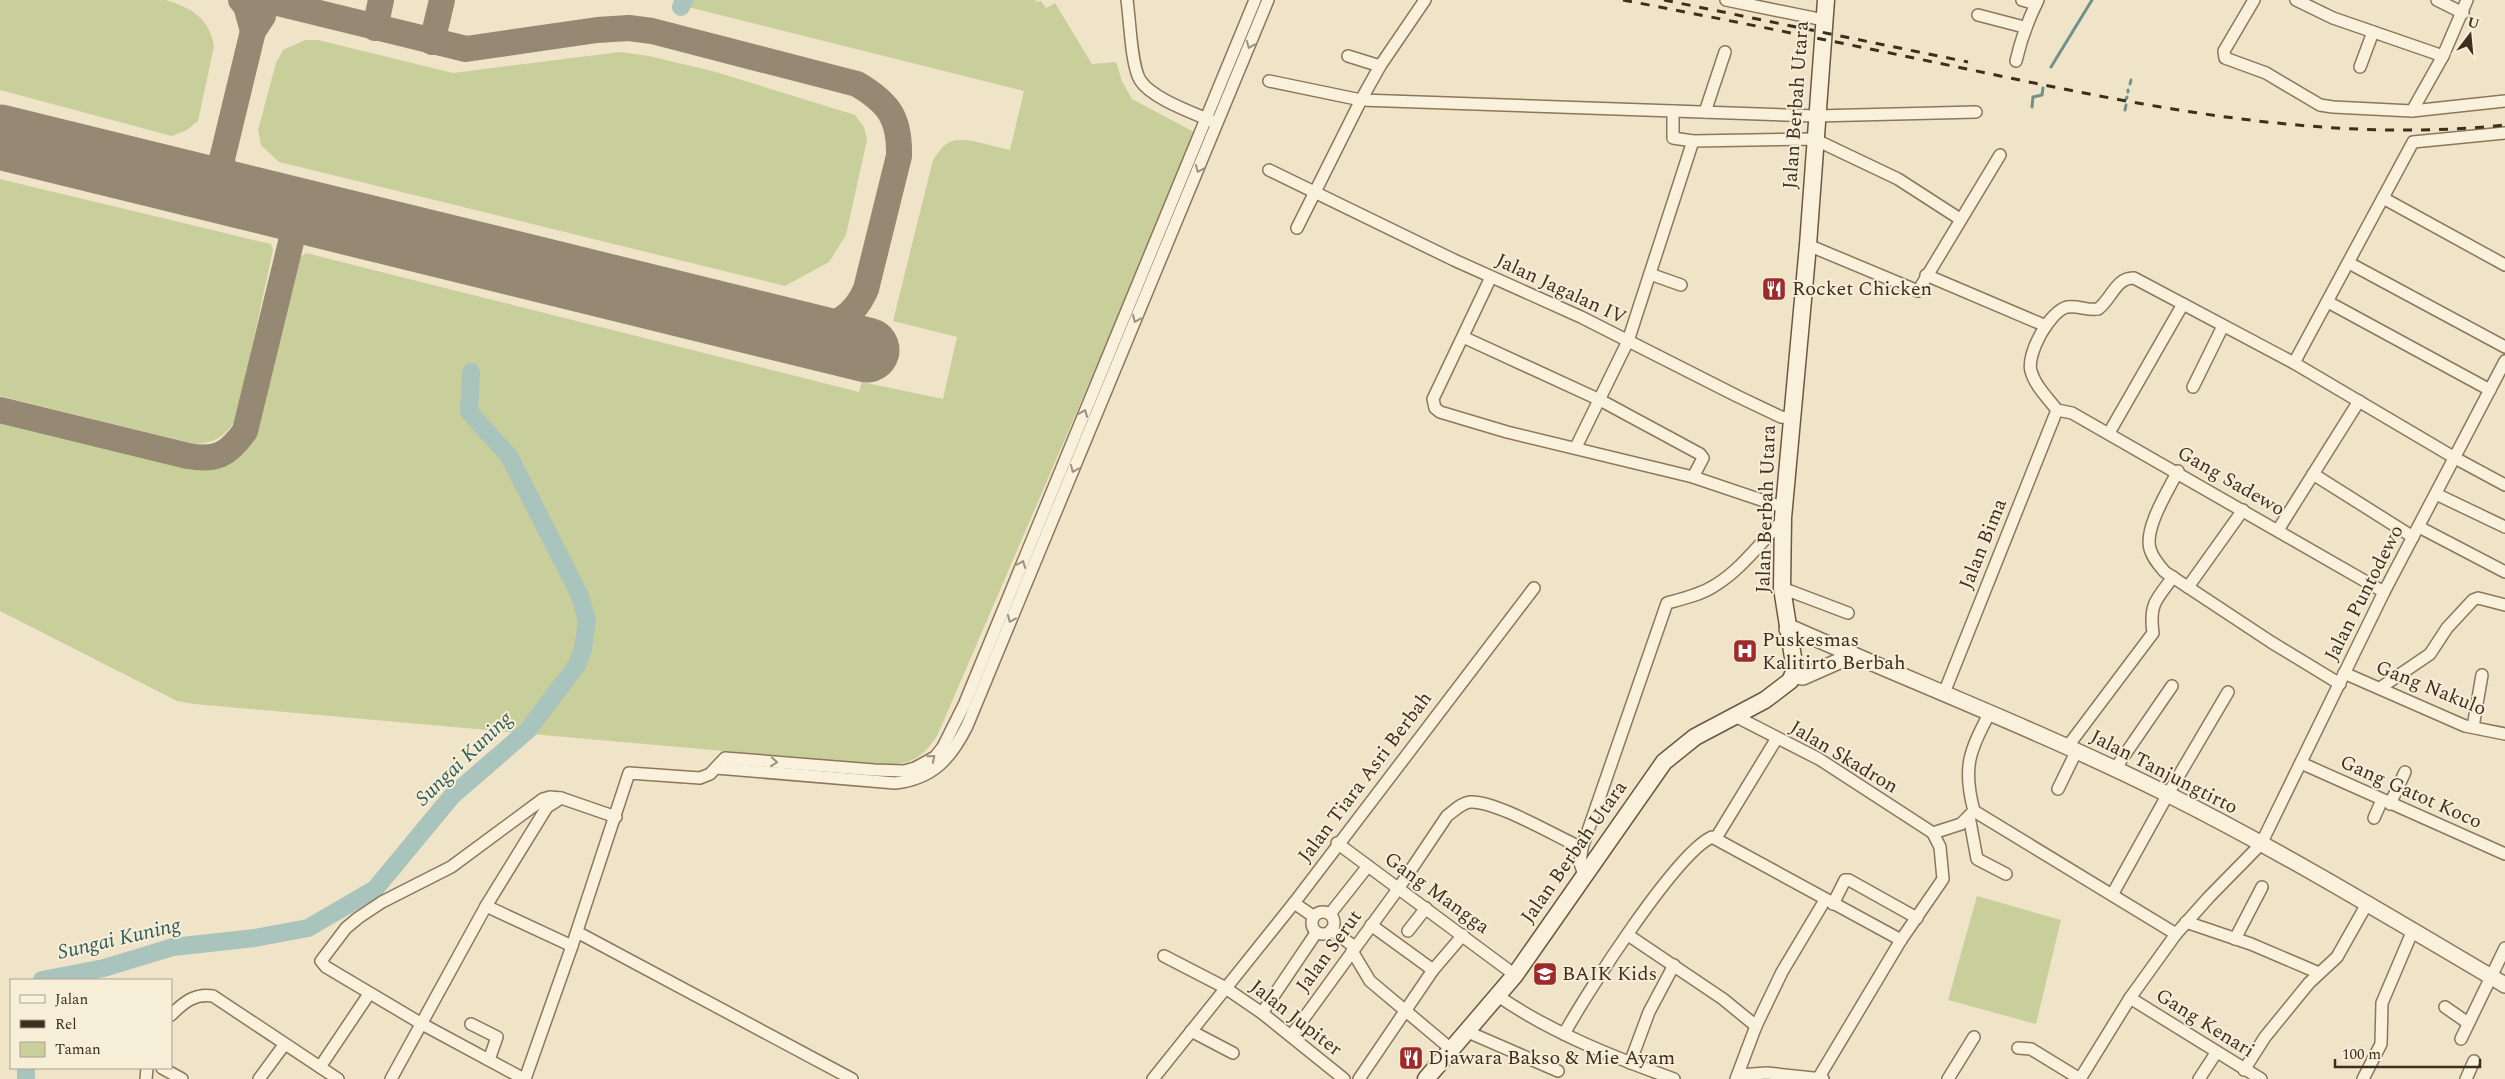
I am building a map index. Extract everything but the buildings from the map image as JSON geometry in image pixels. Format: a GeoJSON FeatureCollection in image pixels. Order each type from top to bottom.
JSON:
{"type":"FeatureCollection","features":[{"type":"Feature","properties":{"kind":"main road","name":"Jalan Berbah Utara"},"geometry":{"type":"LineString","coordinates":[[1426,1079],[1515,975],[1664,762],[1681,746],[1765,700],[1794,676],[1795,664],[1787,629],[1782,588],[1784,515],[1791,418],[1808,244],[1814,139],[1826,0]]}},
{"type":"Feature","properties":{"kind":"street"},"geometry":{"type":"LineString","coordinates":[[1127,0],[1136,70],[1144,86],[1160,97],[1212,121]]}},
{"type":"Feature","properties":{"kind":"street"},"geometry":{"type":"LineString","coordinates":[[716,768],[896,783],[922,777],[943,763],[967,726],[1126,342],[1212,121],[1255,0]]}},
{"type":"Feature","properties":{"kind":"street"},"geometry":{"type":"LineString","coordinates":[[616,817],[561,798],[550,797],[544,799],[450,867],[382,902],[346,928],[323,957],[322,962],[326,967],[369,994],[524,1079],[577,932],[616,817],[628,775],[631,772],[700,778],[716,768],[725,758],[892,771],[915,768],[935,757],[943,747],[964,705],[1117,332],[1268,0]]}},
{"type":"Feature","properties":{"kind":"street"},"geometry":{"type":"LineString","coordinates":[[1297,228],[1380,66],[1425,0]]}},
{"type":"Feature","properties":{"kind":"street"},"geometry":{"type":"LineString","coordinates":[[1726,0],[1824,20]]}},
{"type":"Feature","properties":{"kind":"street"},"geometry":{"type":"LineString","coordinates":[[2016,61],[2024,27],[2030,19],[2037,2],[2022,0]]}},
{"type":"Feature","properties":{"kind":"street"},"geometry":{"type":"LineString","coordinates":[[2254,0],[2224,51],[2225,58],[2266,73],[2320,105],[2357,110],[2412,111],[2505,101]]}},
{"type":"Feature","properties":{"kind":"street"},"geometry":{"type":"LineString","coordinates":[[2296,0],[2321,14],[2443,56]]}},
{"type":"Feature","properties":{"kind":"street"},"geometry":{"type":"LineString","coordinates":[[2437,0],[2463,13]]}},
{"type":"Feature","properties":{"kind":"street"},"geometry":{"type":"LineString","coordinates":[[2412,111],[2443,56],[2467,0]]}},
{"type":"Feature","properties":{"kind":"street"},"geometry":{"type":"LineString","coordinates":[[1978,15],[2024,27]]}},
{"type":"Feature","properties":{"kind":"street"},"geometry":{"type":"LineString","coordinates":[[2360,67],[2373,32]]}},
{"type":"Feature","properties":{"kind":"street"},"geometry":{"type":"LineString","coordinates":[[1705,112],[1725,52]]}},
{"type":"Feature","properties":{"kind":"street"},"geometry":{"type":"LineString","coordinates":[[1348,56],[1380,66]]}},
{"type":"Feature","properties":{"kind":"street"},"geometry":{"type":"LineString","coordinates":[[1269,81],[1361,100],[1816,116],[1976,112]]}},
{"type":"Feature","properties":{"kind":"street"},"geometry":{"type":"LineString","coordinates":[[1673,111],[1673,138],[1693,141],[1814,139],[1898,179],[1960,219]]}},
{"type":"Feature","properties":{"kind":"street"},"geometry":{"type":"LineString","coordinates":[[2294,363],[2413,142],[2505,133]]}},
{"type":"Feature","properties":{"kind":"street"},"geometry":{"type":"LineString","coordinates":[[1576,447],[1628,341],[1693,141]]}},
{"type":"Feature","properties":{"kind":"street"},"geometry":{"type":"LineString","coordinates":[[1808,244],[1914,291],[1920,289],[1926,275],[2000,155]]}},
{"type":"Feature","properties":{"kind":"street","name":"Jalan Jagalan IV"},"geometry":{"type":"LineString","coordinates":[[1269,170],[1628,341],[1781,417],[1791,418]]}},
{"type":"Feature","properties":{"kind":"street"},"geometry":{"type":"LineString","coordinates":[[2383,198],[2505,265]]}},
{"type":"Feature","properties":{"kind":"street"},"geometry":{"type":"LineString","coordinates":[[2349,263],[2505,347]]}},
{"type":"Feature","properties":{"kind":"street"},"geometry":{"type":"LineString","coordinates":[[1650,274],[1680,286]]}},
{"type":"Feature","properties":{"kind":"street"},"geometry":{"type":"LineString","coordinates":[[1926,275],[2046,326]]}},
{"type":"Feature","properties":{"kind":"street"},"geometry":{"type":"LineString","coordinates":[[1491,276],[1433,400],[1435,408],[1440,412],[1507,432],[1576,447],[1693,477],[1784,515],[1778,525],[1736,570],[1714,587],[1690,597],[1666,603],[1582,848],[1580,863],[1584,875]]}},
{"type":"Feature","properties":{"kind":"street"},"geometry":{"type":"LineString","coordinates":[[2057,410],[2039,387],[2031,371],[2032,353],[2046,326],[2056,313],[2067,307],[2098,310],[2120,284],[2131,278],[2294,363],[2455,458],[2505,485]]}},
{"type":"Feature","properties":{"kind":"street"},"geometry":{"type":"LineString","coordinates":[[2328,302],[2490,390]]}},
{"type":"Feature","properties":{"kind":"street"},"geometry":{"type":"LineString","coordinates":[[2109,433],[2183,304]]}},
{"type":"Feature","properties":{"kind":"street"},"geometry":{"type":"LineString","coordinates":[[2193,387],[2223,326]]}},
{"type":"Feature","properties":{"kind":"street"},"geometry":{"type":"LineString","coordinates":[[1117,332],[1126,342]]}},
{"type":"Feature","properties":{"kind":"street"},"geometry":{"type":"LineString","coordinates":[[1463,337],[1600,400],[1700,454],[1703,458],[1702,463],[1693,477]]}},
{"type":"Feature","properties":{"kind":"street","name":"Jalan Puntodewo"},"geometry":{"type":"LineString","coordinates":[[2083,1077],[2130,998],[2176,934],[2261,844],[2384,592],[2490,390],[2500,380],[2505,361]]}},
{"type":"Feature","properties":{"kind":"street"},"geometry":{"type":"LineString","coordinates":[[2278,530],[2359,401]]}},
{"type":"Feature","properties":{"kind":"street","name":"Gang Sadewo"},"geometry":{"type":"LineString","coordinates":[[2057,410],[2072,413],[2109,433],[2384,592]]}},
{"type":"Feature","properties":{"kind":"street","name":"Jalan Bima"},"geometry":{"type":"LineString","coordinates":[[1944,693],[2057,410]]}},
{"type":"Feature","properties":{"kind":"street","name":"Gang Nakulo"},"geometry":{"type":"LineString","coordinates":[[2178,472],[2154,520],[2150,534],[2149,548],[2154,559],[2165,572],[2342,678],[2380,688],[2472,727],[2505,734]]}},
{"type":"Feature","properties":{"kind":"street"},"geometry":{"type":"LineString","coordinates":[[2313,474],[2416,532],[2505,572]]}},
{"type":"Feature","properties":{"kind":"street"},"geometry":{"type":"LineString","coordinates":[[2436,494],[2505,527]]}},
{"type":"Feature","properties":{"kind":"street"},"geometry":{"type":"LineString","coordinates":[[2188,587],[2243,510]]}},
{"type":"Feature","properties":{"kind":"street"},"geometry":{"type":"LineString","coordinates":[[2058,789],[2073,748],[2153,633],[2150,614],[2154,604],[2173,577]]}},
{"type":"Feature","properties":{"kind":"street","name":"Jalan Tiara Asri Berbah"},"geometry":{"type":"LineString","coordinates":[[1153,1079],[1224,987],[1294,903],[1337,843],[1534,588]]}},
{"type":"Feature","properties":{"kind":"street"},"geometry":{"type":"LineString","coordinates":[[1782,588],[1848,613]]}},
{"type":"Feature","properties":{"kind":"street"},"geometry":{"type":"LineString","coordinates":[[2380,688],[2430,654],[2447,628],[2473,600],[2478,598],[2505,605]]}},
{"type":"Feature","properties":{"kind":"street","name":"Jalan Tanjungtirto"},"geometry":{"type":"LineString","coordinates":[[1787,629],[1794,629],[1990,712],[2073,748],[2168,794],[2368,902],[2505,985]]}},
{"type":"Feature","properties":{"kind":"street"},"geometry":{"type":"LineString","coordinates":[[1794,676],[1803,677],[1853,655]]}},
{"type":"Feature","properties":{"kind":"street"},"geometry":{"type":"LineString","coordinates":[[2472,727],[2482,675]]}},
{"type":"Feature","properties":{"kind":"street"},"geometry":{"type":"LineString","coordinates":[[2115,769],[2172,686]]}},
{"type":"Feature","properties":{"kind":"street"},"geometry":{"type":"LineString","coordinates":[[2112,896],[2168,794],[2228,692]]}},
{"type":"Feature","properties":{"kind":"street"},"geometry":{"type":"LineString","coordinates":[[1990,712],[1975,740],[1968,760],[1971,813],[1977,859],[2006,874]]}},
{"type":"Feature","properties":{"kind":"street","name":"Jalan Skadron"},"geometry":{"type":"LineString","coordinates":[[1734,716],[1819,759],[1933,833]]}},
{"type":"Feature","properties":{"kind":"street"},"geometry":{"type":"LineString","coordinates":[[1716,838],[1777,738]]}},
{"type":"Feature","properties":{"kind":"street","name":"Gang Gatot Koco"},"geometry":{"type":"LineString","coordinates":[[2301,763],[2505,854]]}},
{"type":"Feature","properties":{"kind":"street"},"geometry":{"type":"LineString","coordinates":[[2374,818],[2405,772]]}},
{"type":"Feature","properties":{"kind":"street"},"geometry":{"type":"LineString","coordinates":[[391,1079],[486,906],[547,807],[561,798]]}},
{"type":"Feature","properties":{"kind":"street","name":"Jalan Serut"},"geometry":{"type":"LineString","coordinates":[[1291,1036],[1398,889],[1447,816],[1467,803],[1489,805],[1582,848]]}},
{"type":"Feature","properties":{"kind":"street"},"geometry":{"type":"LineString","coordinates":[[1917,918],[1849,880],[1845,880],[1782,972],[1756,1026],[1737,1077],[1767,1073],[1821,1078],[1901,940],[1917,918],[1943,879],[1940,847],[1933,833],[1961,824],[1971,813]]}},
{"type":"Feature","properties":{"kind":"street"},"geometry":{"type":"LineString","coordinates":[[1971,813],[2176,934]]}},
{"type":"Feature","properties":{"kind":"street"},"geometry":{"type":"LineString","coordinates":[[1564,1034],[1582,1001],[1628,935],[1693,850],[1706,839],[1716,838],[1901,940]]}},
{"type":"Feature","properties":{"kind":"street","name":"Gang Mangga"},"geometry":{"type":"LineString","coordinates":[[1337,843],[1464,935],[1515,975]]}},
{"type":"Feature","properties":{"kind":"street"},"geometry":{"type":"LineString","coordinates":[[1330,914],[1368,866]]}},
{"type":"Feature","properties":{"kind":"street"},"geometry":{"type":"LineString","coordinates":[[2235,939],[2262,887]]}},
{"type":"Feature","properties":{"kind":"street"},"geometry":{"type":"LineString","coordinates":[[2244,1070],[2265,1037],[2319,972],[2330,966],[2337,957],[2368,902]]}},
{"type":"Feature","properties":{"kind":"street"},"geometry":{"type":"LineString","coordinates":[[1294,903],[1313,916]]}},
{"type":"Feature","properties":{"kind":"street"},"geometry":{"type":"LineString","coordinates":[[486,906],[572,946]]}},
{"type":"Feature","properties":{"kind":"street"},"geometry":{"type":"LineString","coordinates":[[1408,931],[1426,908]]}},
{"type":"Feature","properties":{"kind":"street"},"geometry":{"type":"LineString","coordinates":[[1316,933],[1311,923],[1313,916],[1321,912],[1330,914]]}},
{"type":"Feature","properties":{"kind":"street"},"geometry":{"type":"LineString","coordinates":[[1316,933],[1324,934],[1331,930],[1334,922],[1330,914]]}},
{"type":"Feature","properties":{"kind":"street"},"geometry":{"type":"LineString","coordinates":[[2186,922],[2319,972]]}},
{"type":"Feature","properties":{"kind":"street"},"geometry":{"type":"LineString","coordinates":[[1371,925],[1433,970]]}},
{"type":"Feature","properties":{"kind":"street"},"geometry":{"type":"LineString","coordinates":[[1331,930],[1353,950],[1370,981],[1451,1049]]}},
{"type":"Feature","properties":{"kind":"street"},"geometry":{"type":"LineString","coordinates":[[2363,1079],[2381,1044],[2382,1003],[2413,930]]}},
{"type":"Feature","properties":{"kind":"street"},"geometry":{"type":"LineString","coordinates":[[577,932],[831,1074],[852,1079]]}},
{"type":"Feature","properties":{"kind":"street"},"geometry":{"type":"LineString","coordinates":[[1262,1013],[1316,933]]}},
{"type":"Feature","properties":{"kind":"street"},"geometry":{"type":"LineString","coordinates":[[1359,1079],[1433,970],[1464,935]]}},
{"type":"Feature","properties":{"kind":"street"},"geometry":{"type":"LineString","coordinates":[[1628,935],[1674,965],[1756,1026]]}},
{"type":"Feature","properties":{"kind":"street"},"geometry":{"type":"LineString","coordinates":[[2461,1039],[2505,948]]}},
{"type":"Feature","properties":{"kind":"street","name":"Jalan Jupiter"},"geometry":{"type":"LineString","coordinates":[[1164,956],[1224,987],[1262,1013],[1344,1079]]}},
{"type":"Feature","properties":{"kind":"street"},"geometry":{"type":"LineString","coordinates":[[1630,1063],[1649,1012],[1674,965]]}},
{"type":"Feature","properties":{"kind":"street"},"geometry":{"type":"LineString","coordinates":[[172,1014],[194,997],[202,994],[214,996],[284,1045],[338,1079]]}},
{"type":"Feature","properties":{"kind":"street"},"geometry":{"type":"LineString","coordinates":[[320,1067],[369,994]]}},
{"type":"Feature","properties":{"kind":"street"},"geometry":{"type":"LineString","coordinates":[[1498,996],[1564,1034],[1630,1063],[1674,1079]]}},
{"type":"Feature","properties":{"kind":"street","name":"Gang Kenari"},"geometry":{"type":"LineString","coordinates":[[2130,998],[2196,1038],[2216,1053],[2261,1079]]}},
{"type":"Feature","properties":{"kind":"street"},"geometry":{"type":"LineString","coordinates":[[2445,1006],[2468,1023]]}},
{"type":"Feature","properties":{"kind":"street"},"geometry":{"type":"LineString","coordinates":[[471,1024],[497,1037],[489,1060]]}},
{"type":"Feature","properties":{"kind":"street"},"geometry":{"type":"LineString","coordinates":[[1191,1031],[1233,1054]]}},
{"type":"Feature","properties":{"kind":"street"},"geometry":{"type":"LineString","coordinates":[[1468,1032],[1558,1071]]}},
{"type":"Feature","properties":{"kind":"street"},"geometry":{"type":"LineString","coordinates":[[1948,1079],[1974,1037]]}},
{"type":"Feature","properties":{"kind":"street"},"geometry":{"type":"LineString","coordinates":[[260,1079],[284,1045]]}},
{"type":"Feature","properties":{"kind":"street"},"geometry":{"type":"LineString","coordinates":[[2018,1048],[2031,1049],[2083,1077]]}},
{"type":"Feature","properties":{"kind":"street"},"geometry":{"type":"LineString","coordinates":[[2199,1079],[2216,1053]]}},
{"type":"Feature","properties":{"kind":"street"},"geometry":{"type":"LineString","coordinates":[[2466,1079],[2474,1061]]}},
{"type":"Feature","properties":{"kind":"street"},"geometry":{"type":"LineString","coordinates":[[164,1069],[182,1079]]}},
{"type":"Feature","properties":{"kind":"green space"},"geometry":{"type":"Polygon","coordinates":[[[0,0],[165,0],[191,10],[208,28],[214,46],[198,121],[187,130],[172,136],[0,90],[0,0]]]}},
{"type":"Feature","properties":{"kind":"green space"},"geometry":{"type":"Polygon","coordinates":[[[693,0],[1035,0],[1037,2],[1041,1],[1046,8],[1055,3],[1092,64],[1116,62],[1122,81],[1132,99],[1194,132],[1112,330],[938,734],[921,755],[900,764],[881,765],[194,704],[177,701],[0,611],[0,419],[194,467],[226,460],[241,450],[248,442],[259,422],[300,257],[306,253],[859,392],[862,382],[943,399],[957,337],[893,321],[933,160],[946,144],[959,140],[973,141],[1010,150],[1024,91],[684,6],[693,0]]]}},
{"type":"Feature","properties":{"kind":"green space"},"geometry":{"type":"Polygon","coordinates":[[[305,40],[318,40],[453,73],[620,52],[649,56],[716,72],[855,115],[864,127],[867,140],[846,235],[829,262],[785,286],[279,162],[261,145],[258,130],[276,63],[283,50],[305,40]]]}},
{"type":"Feature","properties":{"kind":"green space"},"geometry":{"type":"Polygon","coordinates":[[[0,179],[271,244],[273,250],[236,421],[222,435],[209,442],[195,444],[0,396],[0,179]]]}},
{"type":"Feature","properties":{"kind":"green space"},"geometry":{"type":"Polygon","coordinates":[[[1977,896],[2061,920],[2036,1024],[1948,1000],[1977,896]]]}},
{"type":"Feature","properties":{"kind":"waterway","name":"Sungai Kuning"},"geometry":{"type":"LineString","coordinates":[[681,7],[684,0]]}},
{"type":"Feature","properties":{"kind":"waterway"},"geometry":{"type":"LineString","coordinates":[[2051,67],[2092,0]]}},
{"type":"Feature","properties":{"kind":"waterway"},"geometry":{"type":"LineString","coordinates":[[2130,84],[2131,80]]}},
{"type":"Feature","properties":{"kind":"waterway"},"geometry":{"type":"LineString","coordinates":[[2032,107],[2033,97],[2042,95],[2043,88]]}},
{"type":"Feature","properties":{"kind":"waterway"},"geometry":{"type":"LineString","coordinates":[[2125,110],[2126,105]]}},
{"type":"Feature","properties":{"kind":"waterway","name":"Sungai Kuning"},"geometry":{"type":"LineString","coordinates":[[47,979],[104,968],[173,947],[255,938],[308,928],[375,889],[452,796],[528,730],[577,665],[583,649],[587,620],[579,594],[509,456],[469,412],[471,372]]}},
{"type":"Feature","properties":{"kind":"waterway","name":"Sungai Kuning"},"geometry":{"type":"LineString","coordinates":[[26,1069],[26,1079]]}},
{"type":"Feature","properties":{"kind":"taxiway"},"geometry":{"type":"LineString","coordinates":[[241,0],[246,6],[253,31],[263,16]]}},
{"type":"Feature","properties":{"kind":"taxiway"},"geometry":{"type":"LineString","coordinates":[[266,0],[466,49],[597,30],[629,28],[652,31],[857,84],[885,105],[895,122],[899,143],[899,156],[866,289],[852,311],[832,324],[808,329],[782,328]]}},
{"type":"Feature","properties":{"kind":"taxiway"},"geometry":{"type":"LineString","coordinates":[[375,28],[381,0]]}},
{"type":"Feature","properties":{"kind":"taxiway"},"geometry":{"type":"LineString","coordinates":[[432,42],[442,0]]}},
{"type":"Feature","properties":{"kind":"taxiway"},"geometry":{"type":"LineString","coordinates":[[190,183],[210,176],[217,169],[222,159],[253,31]]}},
{"type":"Feature","properties":{"kind":"taxiway"},"geometry":{"type":"LineString","coordinates":[[222,159],[227,180],[243,196]]}},
{"type":"Feature","properties":{"kind":"taxiway"},"geometry":{"type":"LineString","coordinates":[[274,203],[289,217],[292,238]]}},
{"type":"Feature","properties":{"kind":"taxiway"},"geometry":{"type":"LineString","coordinates":[[0,410],[188,456],[214,457],[227,451],[245,431],[292,238],[304,221],[325,216]]}},
{"type":"Feature","properties":{"kind":"runway"},"geometry":{"type":"LineString","coordinates":[[0,137],[867,350]]}},
{"type":"Feature","properties":{"kind":"railway"},"geometry":{"type":"LineString","coordinates":[[1623,0],[2100,96],[2234,118],[2301,125],[2369,129],[2437,130],[2505,125]]}},
{"type":"Feature","properties":{"kind":"railway"},"geometry":{"type":"LineString","coordinates":[[1664,0],[1968,62]]}},
{"type":"Feature","properties":{"kind":"place","name":"Rocket Chicken"},"geometry":{"type":"Point","coordinates":[1774,289]}},
{"type":"Feature","properties":{"kind":"place","name":"Puskesmas Kalitirto Berbah"},"geometry":{"type":"Point","coordinates":[1745,651]}},
{"type":"Feature","properties":{"kind":"place","name":"BAIK Kids"},"geometry":{"type":"Point","coordinates":[1545,974]}},
{"type":"Feature","properties":{"kind":"place","name":"Djawara Bakso & Mie Ayam"},"geometry":{"type":"Point","coordinates":[1411,1058]}}]}
